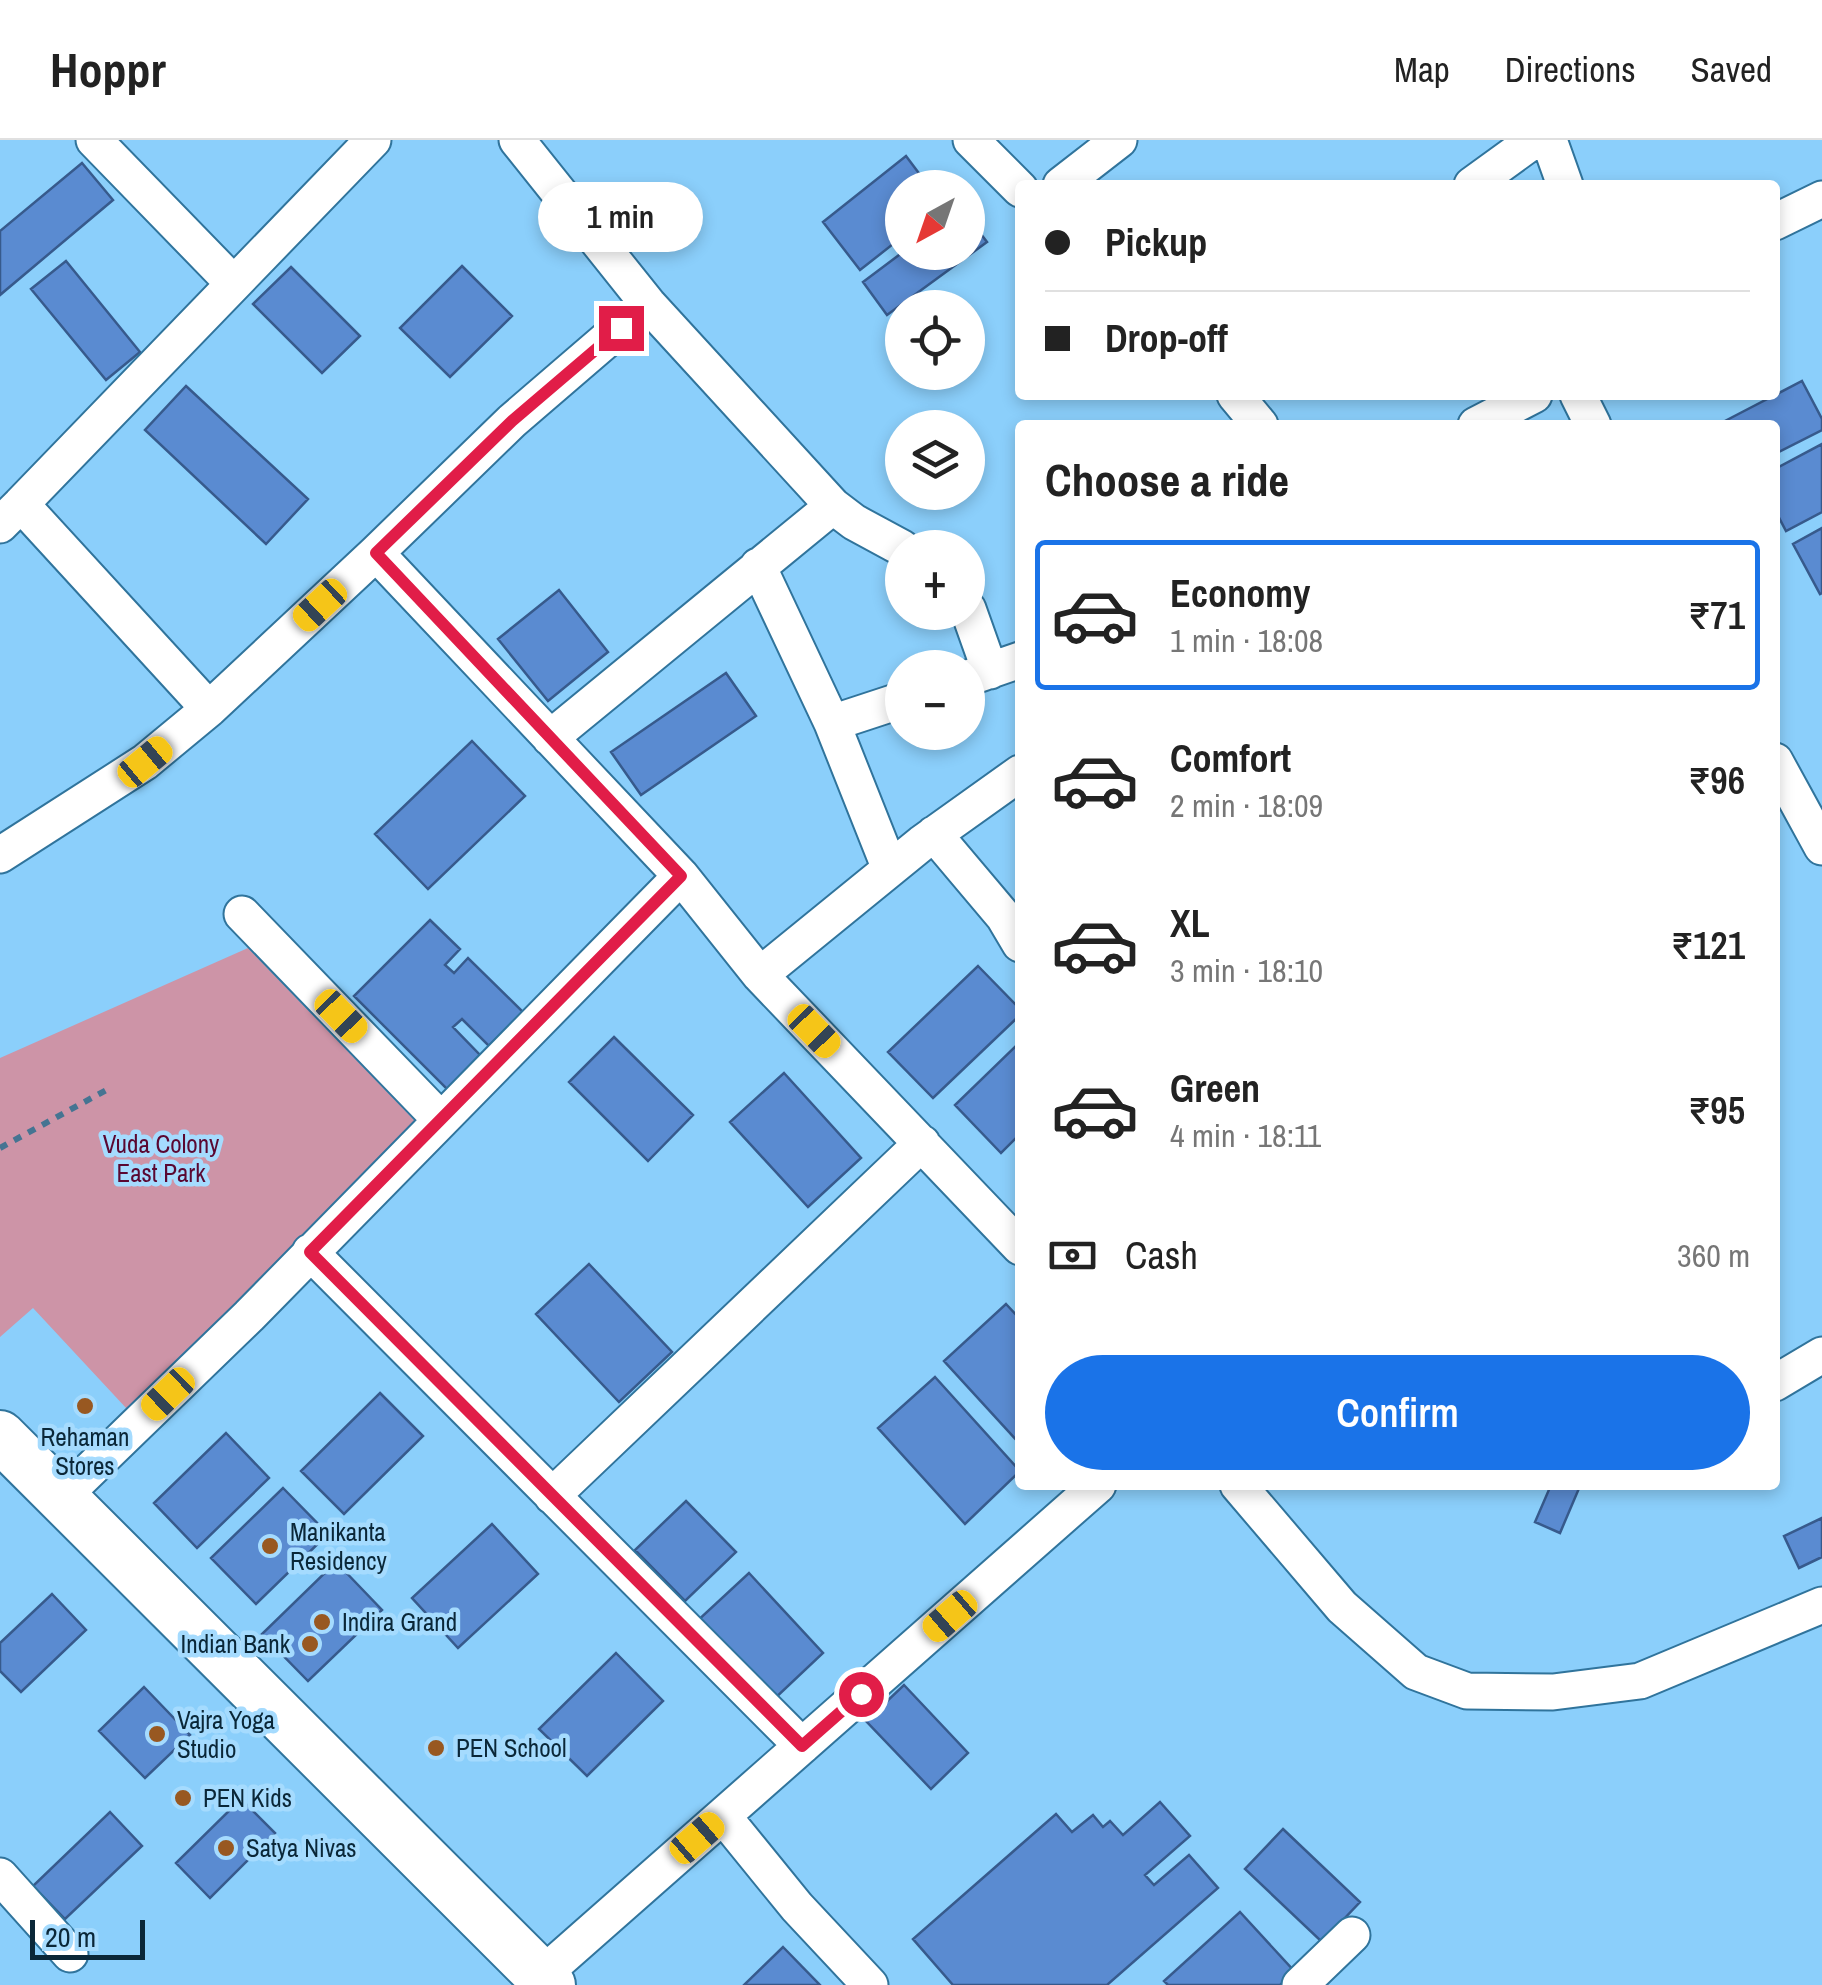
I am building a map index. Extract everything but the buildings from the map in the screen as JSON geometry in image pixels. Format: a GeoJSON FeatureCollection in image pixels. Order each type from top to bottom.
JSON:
{"type":"FeatureCollection","features":[{"type":"Feature","properties":{"kind":"main road"},"geometry":{"type":"LineString","coordinates":[[0,1436],[545,1981]]}},
{"type":"Feature","properties":{"kind":"street"},"geometry":{"type":"LineString","coordinates":[[94,140],[233,283]]}},
{"type":"Feature","properties":{"kind":"street"},"geometry":{"type":"LineString","coordinates":[[209,708],[10,514],[374,140]]}},
{"type":"Feature","properties":{"kind":"street"},"geometry":{"type":"LineString","coordinates":[[517,140],[648,304],[833,506],[885,539]]}},
{"type":"Feature","properties":{"kind":"street"},"geometry":{"type":"LineString","coordinates":[[972,140],[1015,185]]}},
{"type":"Feature","properties":{"kind":"street"},"geometry":{"type":"LineString","coordinates":[[1067,180],[1119,140]]}},
{"type":"Feature","properties":{"kind":"street"},"geometry":{"type":"LineString","coordinates":[[1479,180],[1534,140]]}},
{"type":"Feature","properties":{"kind":"street"},"geometry":{"type":"LineString","coordinates":[[1550,140],[1563,180]]}},
{"type":"Feature","properties":{"kind":"street"},"geometry":{"type":"LineString","coordinates":[[1780,220],[1822,199]]}},
{"type":"Feature","properties":{"kind":"street"},"geometry":{"type":"LineString","coordinates":[[0,856],[145,762],[209,708],[512,421],[648,304]]}},
{"type":"Feature","properties":{"kind":"street"},"geometry":{"type":"LineString","coordinates":[[1239,400],[1256,420]]}},
{"type":"Feature","properties":{"kind":"street"},"geometry":{"type":"LineString","coordinates":[[1486,420],[1524,400]]}},
{"type":"Feature","properties":{"kind":"street"},"geometry":{"type":"LineString","coordinates":[[550,738],[833,506]]}},
{"type":"Feature","properties":{"kind":"street"},"geometry":{"type":"LineString","coordinates":[[376,553],[681,876],[760,974],[1015,1243]]}},
{"type":"Feature","properties":{"kind":"street"},"geometry":{"type":"LineString","coordinates":[[758,566],[832,724],[890,869]]}},
{"type":"Feature","properties":{"kind":"street"},"geometry":{"type":"LineString","coordinates":[[976,630],[992,670]]}},
{"type":"Feature","properties":{"kind":"street"},"geometry":{"type":"LineString","coordinates":[[832,724],[885,706]]}},
{"type":"Feature","properties":{"kind":"street"},"geometry":{"type":"LineString","coordinates":[[1780,770],[1817,838]]}},
{"type":"Feature","properties":{"kind":"street"},"geometry":{"type":"LineString","coordinates":[[760,974],[934,834],[1015,777]]}},
{"type":"Feature","properties":{"kind":"street"},"geometry":{"type":"LineString","coordinates":[[1780,821],[1817,838]]}},
{"type":"Feature","properties":{"kind":"street"},"geometry":{"type":"LineString","coordinates":[[934,834],[1015,936]]}},
{"type":"Feature","properties":{"kind":"street"},"geometry":{"type":"LineString","coordinates":[[61,1498],[681,876]]}},
{"type":"Feature","properties":{"kind":"street"},"geometry":{"type":"LineString","coordinates":[[242,914],[440,1118]]}},
{"type":"Feature","properties":{"kind":"street"},"geometry":{"type":"LineString","coordinates":[[552,1496],[922,1143]]}},
{"type":"Feature","properties":{"kind":"street"},"geometry":{"type":"LineString","coordinates":[[310,1252],[802,1746]]}},
{"type":"Feature","properties":{"kind":"street"},"geometry":{"type":"LineString","coordinates":[[1780,1381],[1822,1355]]}},
{"type":"Feature","properties":{"kind":"street"},"geometry":{"type":"LineString","coordinates":[[545,1981],[723,1816],[1092,1490]]}},
{"type":"Feature","properties":{"kind":"street"},"geometry":{"type":"LineString","coordinates":[[1242,1490],[1342,1607],[1416,1672],[1467,1692],[1553,1692],[1640,1682],[1822,1605]]}},
{"type":"Feature","properties":{"kind":"street"},"geometry":{"type":"LineString","coordinates":[[723,1816],[796,1906],[870,1985]]}},
{"type":"Feature","properties":{"kind":"street"},"geometry":{"type":"LineString","coordinates":[[0,1876],[70,1954]]}},
{"type":"Feature","properties":{"kind":"street"},"geometry":{"type":"LineString","coordinates":[[1300,1985],[1352,1936]]}},
{"type":"Feature","properties":{"kind":"path"},"geometry":{"type":"LineString","coordinates":[[0,1148],[110,1088]]}},
{"type":"Feature","properties":{"kind":"green space","name":"Vuda Colony East Park"},"geometry":{"type":"Polygon","coordinates":[[[248,948],[420,1126],[127,1409],[33,1308],[0,1337],[0,1058],[248,948]]]}},
{"type":"Feature","properties":{"kind":"place","name":"Rehaman Stores"},"geometry":{"type":"Point","coordinates":[85,1406]}},
{"type":"Feature","properties":{"kind":"place","name":"Manikanta Residency"},"geometry":{"type":"Point","coordinates":[270,1546]}},
{"type":"Feature","properties":{"kind":"place","name":"Indira Grand"},"geometry":{"type":"Point","coordinates":[322,1622]}},
{"type":"Feature","properties":{"kind":"place","name":"Indian Bank"},"geometry":{"type":"Point","coordinates":[310,1644]}},
{"type":"Feature","properties":{"kind":"place","name":"Vajra Yoga Studio"},"geometry":{"type":"Point","coordinates":[157,1734]}},
{"type":"Feature","properties":{"kind":"place","name":"PEN School"},"geometry":{"type":"Point","coordinates":[436,1748]}},
{"type":"Feature","properties":{"kind":"place","name":"PEN Kids"},"geometry":{"type":"Point","coordinates":[183,1798]}},
{"type":"Feature","properties":{"kind":"place","name":"Satya Nivas"},"geometry":{"type":"Point","coordinates":[226,1848]}},
{"type":"Feature","properties":{"kind":"route"},"geometry":{"type":"LineString","coordinates":[[621,328],[512,421],[376,553],[681,876],[310,1252],[802,1746],[861,1694]]}}]}
